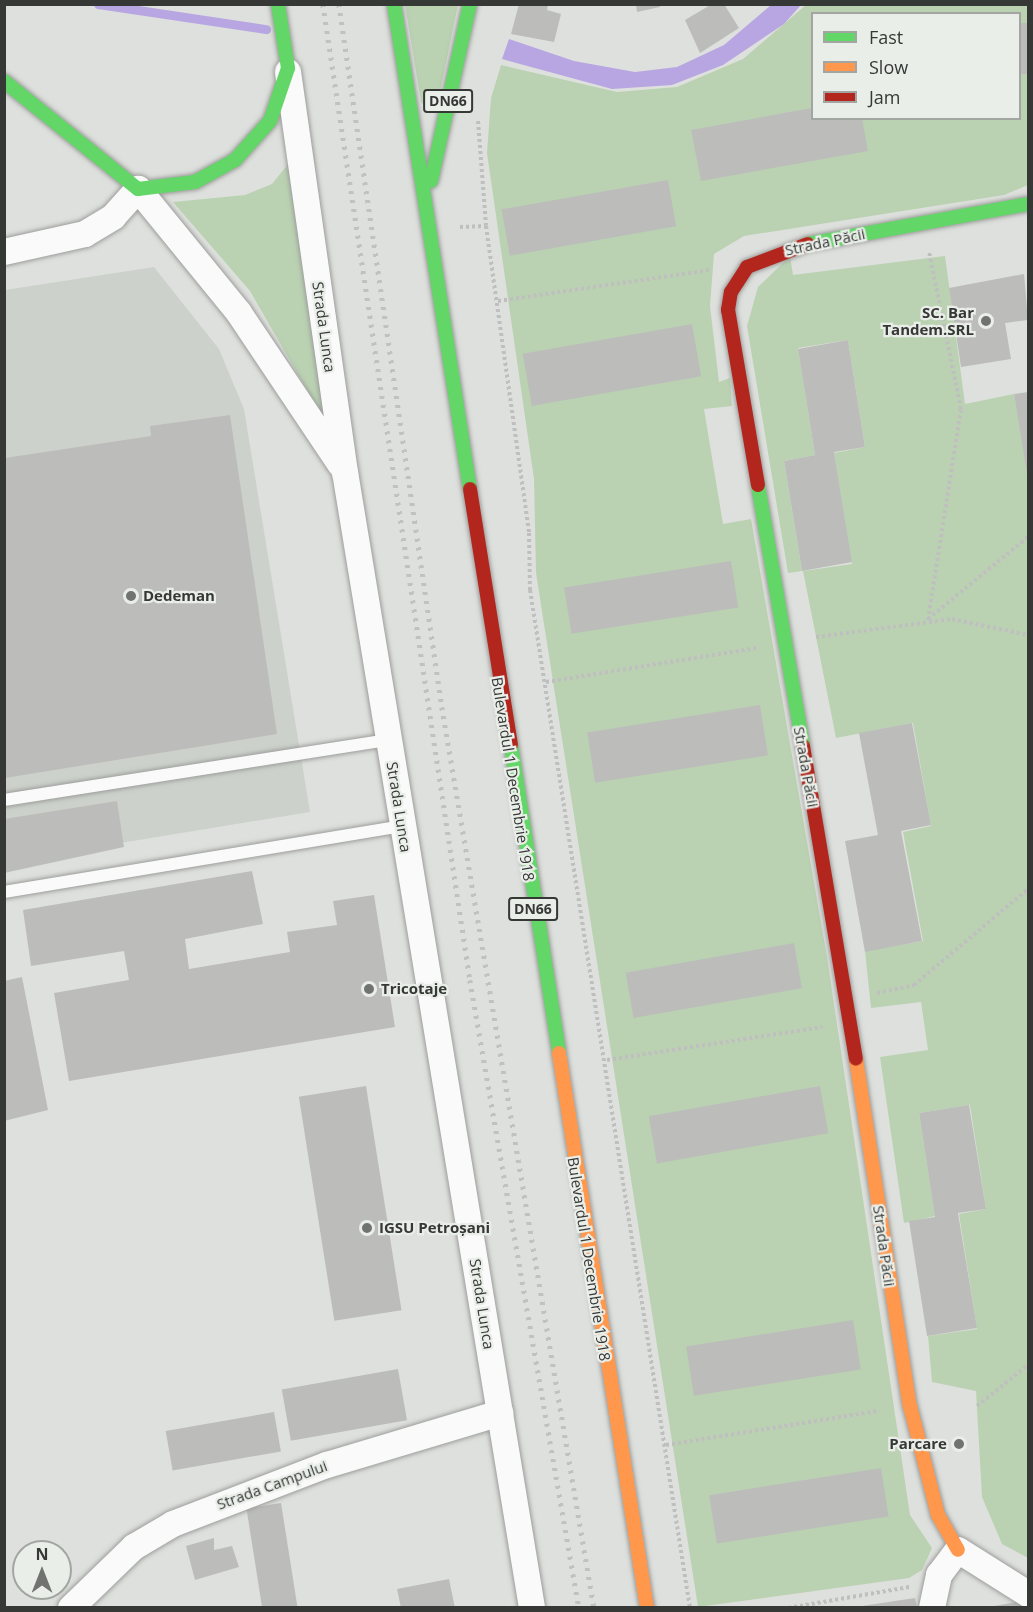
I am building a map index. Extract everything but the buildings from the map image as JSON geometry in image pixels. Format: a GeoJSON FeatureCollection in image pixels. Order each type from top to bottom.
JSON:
{"type":"FeatureCollection","features":[{"type":"Feature","properties":{"kind":"main road","name":"Strada Lunca"},"geometry":{"type":"LineString","coordinates":[[278,4],[288,68]]}},
{"type":"Feature","properties":{"kind":"main road","name":"Bulevardul 1 Decembrie 1918"},"geometry":{"type":"LineString","coordinates":[[394,4],[428,198],[440,324],[647,1608]]}},
{"type":"Feature","properties":{"kind":"main road","name":"Bulevardul 1 Decembrie 1918"},"geometry":{"type":"LineString","coordinates":[[428,198],[470,4]]}},
{"type":"Feature","properties":{"kind":"main road"},"geometry":{"type":"LineString","coordinates":[[4,81],[138,189],[195,182],[235,160],[270,121],[288,68]]}},
{"type":"Feature","properties":{"kind":"main road","name":"Strada Păcii"},"geometry":{"type":"LineString","coordinates":[[958,1551],[938,1515],[910,1406],[851,1022],[728,310],[737,280],[759,259],[789,247],[1029,204]]}},
{"type":"Feature","properties":{"kind":"street","name":"Strada Lunca"},"geometry":{"type":"LineString","coordinates":[[288,68],[345,472],[532,1608]]}},
{"type":"Feature","properties":{"kind":"street"},"geometry":{"type":"LineString","coordinates":[[4,252],[84,234],[113,217],[138,189],[238,313],[345,472]]}},
{"type":"Feature","properties":{"kind":"street","name":"Strada Campului"},"geometry":{"type":"LineString","coordinates":[[71,1608],[134,1547],[173,1524],[327,1465],[500,1413]]}},
{"type":"Feature","properties":{"kind":"street"},"geometry":{"type":"LineString","coordinates":[[932,1608],[936,1583],[958,1551]]}},
{"type":"Feature","properties":{"kind":"street","name":"Strada Păcii"},"geometry":{"type":"LineString","coordinates":[[958,1551],[1029,1594]]}},
{"type":"Feature","properties":{"kind":"lane"},"geometry":{"type":"LineString","coordinates":[[4,800],[388,740]]}},
{"type":"Feature","properties":{"kind":"lane"},"geometry":{"type":"LineString","coordinates":[[4,892],[402,826]]}},
{"type":"Feature","properties":{"kind":"path"},"geometry":{"type":"LineString","coordinates":[[479,107],[484,214],[546,682],[607,1060],[690,1608]]}},
{"type":"Feature","properties":{"kind":"path"},"geometry":{"type":"LineString","coordinates":[[498,301],[701,268],[737,280]]}},
{"type":"Feature","properties":{"kind":"path"},"geometry":{"type":"LineString","coordinates":[[928,620],[961,409],[937,275]]}},
{"type":"Feature","properties":{"kind":"path"},"geometry":{"type":"LineString","coordinates":[[928,620],[1029,537]]}},
{"type":"Feature","properties":{"kind":"path"},"geometry":{"type":"LineString","coordinates":[[546,682],[928,620],[951,619],[1029,635]]}},
{"type":"Feature","properties":{"kind":"path"},"geometry":{"type":"LineString","coordinates":[[847,999],[914,985],[1029,889]]}},
{"type":"Feature","properties":{"kind":"path"},"geometry":{"type":"LineString","coordinates":[[607,1060],[851,1022]]}},
{"type":"Feature","properties":{"kind":"path"},"geometry":{"type":"LineString","coordinates":[[976,1406],[1029,1365]]}},
{"type":"Feature","properties":{"kind":"path"},"geometry":{"type":"LineString","coordinates":[[666,1445],[910,1406]]}},
{"type":"Feature","properties":{"kind":"path"},"geometry":{"type":"LineString","coordinates":[[788,1608],[936,1583]]}},
{"type":"Feature","properties":{"kind":"shaded area"},"geometry":{"type":"Polygon","coordinates":[[[771,5],[801,5],[784,24],[723,65],[672,85],[612,89],[502,59],[509,39],[574,61],[635,72],[677,67],[724,45],[771,5]]]}},
{"type":"Feature","properties":{"kind":"shaded area"},"geometry":{"type":"Polygon","coordinates":[[[154,267],[219,349],[244,409],[310,812],[5,862],[5,290],[154,267]]]}},
{"type":"Feature","properties":{"kind":"green space"},"geometry":{"type":"Polygon","coordinates":[[[405,5],[458,5],[437,107],[428,110],[421,102],[405,5]]]}},
{"type":"Feature","properties":{"kind":"green space"},"geometry":{"type":"Polygon","coordinates":[[[806,5],[1028,5],[1028,185],[1004,195],[744,236],[714,254],[710,306],[719,382],[730,378],[732,406],[704,409],[723,524],[751,519],[827,957],[910,1515],[932,1548],[922,1570],[909,1578],[698,1607],[536,573],[534,479],[487,153],[491,98],[501,65],[617,92],[677,87],[743,59],[806,5]]]}},
{"type":"Feature","properties":{"kind":"green space"},"geometry":{"type":"Polygon","coordinates":[[[293,158],[323,384],[322,416],[250,291],[173,202],[245,195],[272,184],[293,158]]]}},
{"type":"Feature","properties":{"kind":"green space"},"geometry":{"type":"Polygon","coordinates":[[[790,256],[793,275],[945,256],[965,404],[1014,394],[1028,472],[1028,1558],[1002,1544],[982,1497],[976,1391],[932,1382],[928,1336],[977,1329],[959,1214],[986,1209],[970,1105],[919,1113],[935,1216],[904,1223],[880,1057],[928,1050],[921,1002],[871,1008],[865,951],[923,941],[903,832],[931,826],[913,723],[836,738],[803,571],[852,564],[834,453],[865,447],[848,340],[798,348],[815,455],[784,461],[802,571],[788,573],[747,326],[758,287],[790,256]]]}},
{"type":"Feature","properties":{"kind":"waterway"},"geometry":{"type":"LineString","coordinates":[[98,4],[266,29]]}},
{"type":"Feature","properties":{"kind":"railway"},"geometry":{"type":"LineString","coordinates":[[323,4],[470,980],[579,1608]]}},
{"type":"Feature","properties":{"kind":"railway"},"geometry":{"type":"LineString","coordinates":[[339,4],[442,707],[594,1608]]}},
{"type":"Feature","properties":{"kind":"traffic: fast"},"geometry":{"type":"LineString","coordinates":[[4,81],[138,189],[195,182],[235,160],[270,121],[288,68],[278,4]]}},
{"type":"Feature","properties":{"kind":"traffic: fast"},"geometry":{"type":"LineString","coordinates":[[394,4],[470,489]]}},
{"type":"Feature","properties":{"kind":"traffic: fast"},"geometry":{"type":"LineString","coordinates":[[431,181],[470,4]]}},
{"type":"Feature","properties":{"kind":"traffic: fast"},"geometry":{"type":"LineString","coordinates":[[808,244],[1028,204]]}},
{"type":"Feature","properties":{"kind":"traffic: fast"},"geometry":{"type":"LineString","coordinates":[[758,485],[803,746]]}},
{"type":"Feature","properties":{"kind":"traffic: fast"},"geometry":{"type":"LineString","coordinates":[[511,745],[559,1053]]}},
{"type":"Feature","properties":{"kind":"traffic: slow"},"geometry":{"type":"LineString","coordinates":[[559,1053],[647,1608]]}},
{"type":"Feature","properties":{"kind":"traffic: slow"},"geometry":{"type":"LineString","coordinates":[[856,1059],[910,1406],[938,1515],[958,1550]]}},
{"type":"Feature","properties":{"kind":"traffic: jam"},"geometry":{"type":"LineString","coordinates":[[758,485],[728,310],[731,292],[747,267],[808,244]]}},
{"type":"Feature","properties":{"kind":"traffic: jam"},"geometry":{"type":"LineString","coordinates":[[470,489],[511,745]]}},
{"type":"Feature","properties":{"kind":"traffic: jam"},"geometry":{"type":"LineString","coordinates":[[803,746],[856,1059]]}},
{"type":"Feature","properties":{"kind":"place","name":"SC. Bar Tandem.SRL"},"geometry":{"type":"Point","coordinates":[986,321]}},
{"type":"Feature","properties":{"kind":"place","name":"Dedeman"},"geometry":{"type":"Point","coordinates":[131,596]}},
{"type":"Feature","properties":{"kind":"place","name":"Tricotaje"},"geometry":{"type":"Point","coordinates":[369,989]}},
{"type":"Feature","properties":{"kind":"place","name":"IGSU Petroșani"},"geometry":{"type":"Point","coordinates":[367,1228]}},
{"type":"Feature","properties":{"kind":"place","name":"Parcare"},"geometry":{"type":"Point","coordinates":[959,1444]}}]}
